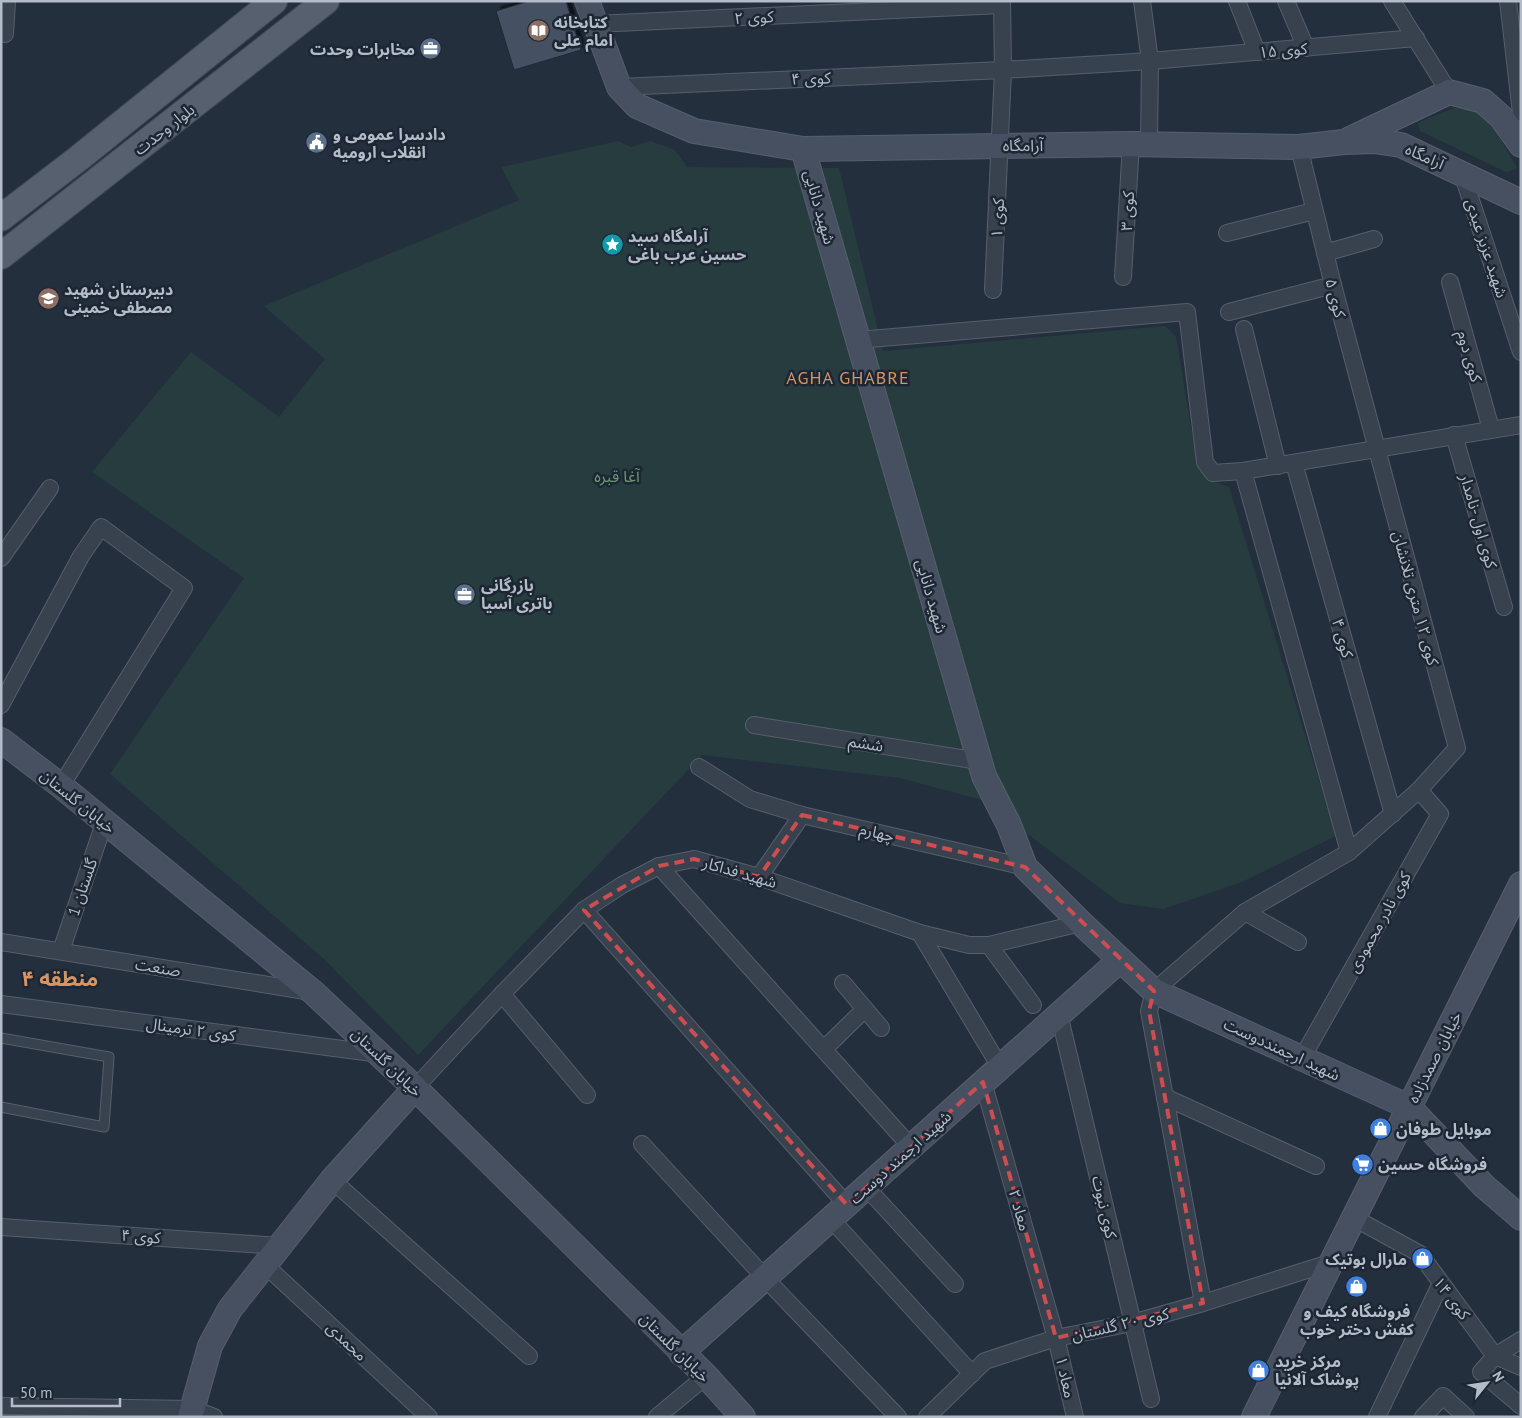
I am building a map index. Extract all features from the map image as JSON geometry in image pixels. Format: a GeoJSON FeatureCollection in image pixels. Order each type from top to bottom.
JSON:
{"type":"FeatureCollection","features":[{"type":"Feature","properties":{"kind":"main road","name":"بلوار وحدت"},"geometry":{"type":"LineString","coordinates":[[1,218],[79,158],[274,1]]}},
{"type":"Feature","properties":{"kind":"main road","name":"بلوار وحدت"},"geometry":{"type":"LineString","coordinates":[[1,256],[326,1]]}},
{"type":"Feature","properties":{"kind":"main road","name":"آرامگاه"},"geometry":{"type":"LineString","coordinates":[[586,1],[619,87],[637,106],[694,131],[803,148],[1140,144],[1299,147],[1374,141],[1402,145],[1521,202]]}},
{"type":"Feature","properties":{"kind":"main road"},"geometry":{"type":"LineString","coordinates":[[1344,142],[1449,92],[1484,101],[1502,116],[1521,145]]}},
{"type":"Feature","properties":{"kind":"main road","name":"شهید دانایی"},"geometry":{"type":"LineString","coordinates":[[803,148],[984,776],[1009,825],[1025,867],[1081,923],[1154,991]]}},
{"type":"Feature","properties":{"kind":"main road","name":"خیابان گلستان"},"geometry":{"type":"LineString","coordinates":[[1,740],[61,786],[104,823],[314,992],[415,1088],[706,1376],[743,1417]]}},
{"type":"Feature","properties":{"kind":"main road","name":"خیابان صمدزاده"},"geometry":{"type":"LineString","coordinates":[[1254,1417],[1521,884]]}},
{"type":"Feature","properties":{"kind":"main road","name":"شهید ارجمند دوست"},"geometry":{"type":"LineString","coordinates":[[681,1353],[1120,960]]}},
{"type":"Feature","properties":{"kind":"main road","name":"شهید ارجمنددوست"},"geometry":{"type":"LineString","coordinates":[[1154,991],[1409,1107]]}},
{"type":"Feature","properties":{"kind":"main road"},"geometry":{"type":"LineString","coordinates":[[199,1414],[210,1346],[230,1309],[332,1180],[415,1088]]}},
{"type":"Feature","properties":{"kind":"main road"},"geometry":{"type":"LineString","coordinates":[[1409,1107],[1484,1186],[1521,1218]]}},
{"type":"Feature","properties":{"kind":"street"},"geometry":{"type":"LineString","coordinates":[[5,34],[7,1]]}},
{"type":"Feature","properties":{"kind":"street","name":"کوی ۳"},"geometry":{"type":"LineString","coordinates":[[1123,277],[1150,60],[1142,1]]}},
{"type":"Feature","properties":{"kind":"street"},"geometry":{"type":"LineString","coordinates":[[1237,1],[1257,52]]}},
{"type":"Feature","properties":{"kind":"street"},"geometry":{"type":"LineString","coordinates":[[1286,1],[1306,48]]}},
{"type":"Feature","properties":{"kind":"street"},"geometry":{"type":"LineString","coordinates":[[1392,1],[1400,8],[1449,92]]}},
{"type":"Feature","properties":{"kind":"street"},"geometry":{"type":"LineString","coordinates":[[1508,1],[1521,113]]}},
{"type":"Feature","properties":{"kind":"street","name":"کوی ۲"},"geometry":{"type":"LineString","coordinates":[[596,24],[1002,3]]}},
{"type":"Feature","properties":{"kind":"street","name":"کوی ۱"},"geometry":{"type":"LineString","coordinates":[[993,290],[1003,70],[1002,3]]}},
{"type":"Feature","properties":{"kind":"street","name":"کوی ۱۵"},"geometry":{"type":"LineString","coordinates":[[1003,70],[1257,52],[1416,38]]}},
{"type":"Feature","properties":{"kind":"street","name":"کوی ۴"},"geometry":{"type":"LineString","coordinates":[[619,87],[1003,70]]}},
{"type":"Feature","properties":{"kind":"street","name":"کوی ۵"},"geometry":{"type":"LineString","coordinates":[[1299,147],[1376,448]]}},
{"type":"Feature","properties":{"kind":"street","name":"شهید عزیز عیدی"},"geometry":{"type":"LineString","coordinates":[[1462,173],[1521,352]]}},
{"type":"Feature","properties":{"kind":"street"},"geometry":{"type":"LineString","coordinates":[[1227,233],[1314,211]]}},
{"type":"Feature","properties":{"kind":"street"},"geometry":{"type":"LineString","coordinates":[[1325,253],[1374,239]]}},
{"type":"Feature","properties":{"kind":"street","name":"کوی دوم"},"geometry":{"type":"LineString","coordinates":[[1450,282],[1491,429]]}},
{"type":"Feature","properties":{"kind":"street"},"geometry":{"type":"LineString","coordinates":[[1229,312],[1333,285]]}},
{"type":"Feature","properties":{"kind":"street"},"geometry":{"type":"LineString","coordinates":[[858,340],[1187,312],[1205,462],[1212,473],[1243,471],[1521,425]]}},
{"type":"Feature","properties":{"kind":"street","name":"کوی ۴"},"geometry":{"type":"LineString","coordinates":[[1244,329],[1393,814]]}},
{"type":"Feature","properties":{"kind":"street","name":"کوی اول -نامدار"},"geometry":{"type":"LineString","coordinates":[[1454,435],[1504,607]]}},
{"type":"Feature","properties":{"kind":"street","name":"کوی ۱۲ متری تلانشان"},"geometry":{"type":"LineString","coordinates":[[1376,448],[1457,748],[1419,790]]}},
{"type":"Feature","properties":{"kind":"street"},"geometry":{"type":"LineString","coordinates":[[1243,471],[1349,852]]}},
{"type":"Feature","properties":{"kind":"street"},"geometry":{"type":"LineString","coordinates":[[1,558],[50,488]]}},
{"type":"Feature","properties":{"kind":"street"},"geometry":{"type":"LineString","coordinates":[[1,705],[81,556],[101,527],[184,588],[61,786]]}},
{"type":"Feature","properties":{"kind":"street","name":"ششم"},"geometry":{"type":"LineString","coordinates":[[754,725],[979,761]]}},
{"type":"Feature","properties":{"kind":"street","name":"چهارم"},"geometry":{"type":"LineString","coordinates":[[699,767],[750,799],[802,815],[1025,867]]}},
{"type":"Feature","properties":{"kind":"street"},"geometry":{"type":"LineString","coordinates":[[1203,1303],[1149,1010],[1154,991],[1245,912],[1349,852],[1419,790]]}},
{"type":"Feature","properties":{"kind":"street","name":"کوی نادر محمودی"},"geometry":{"type":"LineString","coordinates":[[1302,1058],[1440,814],[1419,790]]}},
{"type":"Feature","properties":{"kind":"street"},"geometry":{"type":"LineString","coordinates":[[759,876],[802,815]]}},
{"type":"Feature","properties":{"kind":"street","name":"گلستان 1"},"geometry":{"type":"LineString","coordinates":[[61,951],[104,823]]}},
{"type":"Feature","properties":{"kind":"street","name":"شهید فداکار"},"geometry":{"type":"LineString","coordinates":[[415,1088],[502,994],[584,910],[622,885],[659,866],[694,859],[759,876],[920,933],[969,945],[989,945],[1081,923]]}},
{"type":"Feature","properties":{"kind":"street"},"geometry":{"type":"LineString","coordinates":[[659,866],[911,1147]]}},
{"type":"Feature","properties":{"kind":"street"},"geometry":{"type":"LineString","coordinates":[[584,910],[839,1212],[972,1374]]}},
{"type":"Feature","properties":{"kind":"street"},"geometry":{"type":"LineString","coordinates":[[1245,912],[1298,942]]}},
{"type":"Feature","properties":{"kind":"street"},"geometry":{"type":"LineString","coordinates":[[920,933],[1000,1067]]}},
{"type":"Feature","properties":{"kind":"street","name":"صنعت"},"geometry":{"type":"LineString","coordinates":[[1,942],[314,992]]}},
{"type":"Feature","properties":{"kind":"street"},"geometry":{"type":"LineString","coordinates":[[989,945],[1033,1005]]}},
{"type":"Feature","properties":{"kind":"street"},"geometry":{"type":"LineString","coordinates":[[843,983],[881,1028]]}},
{"type":"Feature","properties":{"kind":"street"},"geometry":{"type":"LineString","coordinates":[[502,994],[587,1095]]}},
{"type":"Feature","properties":{"kind":"street","name":"کوی ۲ ترمینال"},"geometry":{"type":"LineString","coordinates":[[1,1004],[380,1054]]}},
{"type":"Feature","properties":{"kind":"street"},"geometry":{"type":"LineString","coordinates":[[824,1049],[865,1009]]}},
{"type":"Feature","properties":{"kind":"street","name":"کوی نبوت"},"geometry":{"type":"LineString","coordinates":[[1059,1014],[1151,1399]]}},
{"type":"Feature","properties":{"kind":"street","name":"معاد ۲"},"geometry":{"type":"LineString","coordinates":[[983,1082],[1056,1338]]}},
{"type":"Feature","properties":{"kind":"street"},"geometry":{"type":"LineString","coordinates":[[1165,1097],[1316,1166]]}},
{"type":"Feature","properties":{"kind":"street"},"geometry":{"type":"LineString","coordinates":[[642,1144],[765,1278],[898,1417]]}},
{"type":"Feature","properties":{"kind":"street"},"geometry":{"type":"LineString","coordinates":[[332,1180],[529,1356]]}},
{"type":"Feature","properties":{"kind":"street"},"geometry":{"type":"LineString","coordinates":[[866,1187],[955,1284]]}},
{"type":"Feature","properties":{"kind":"street","name":"کوی ۱۴"},"geometry":{"type":"LineString","coordinates":[[1354,1218],[1420,1254],[1495,1356]]}},
{"type":"Feature","properties":{"kind":"street","name":"کوی ۴"},"geometry":{"type":"LineString","coordinates":[[1,1227],[280,1246]]}},
{"type":"Feature","properties":{"kind":"street","name":"کوی ۲۰ گلستان"},"geometry":{"type":"LineString","coordinates":[[927,1417],[985,1361],[1056,1338],[1132,1323],[1203,1303],[1332,1262]]}},
{"type":"Feature","properties":{"kind":"street","name":"محمدی"},"geometry":{"type":"LineString","coordinates":[[265,1265],[429,1417]]}},
{"type":"Feature","properties":{"kind":"street"},"geometry":{"type":"LineString","coordinates":[[1377,1417],[1441,1283]]}},
{"type":"Feature","properties":{"kind":"street","name":"معاد ۱"},"geometry":{"type":"LineString","coordinates":[[1056,1338],[1075,1417]]}},
{"type":"Feature","properties":{"kind":"street"},"geometry":{"type":"LineString","coordinates":[[1521,1340],[1495,1356],[1481,1372],[1521,1406]]}},
{"type":"Feature","properties":{"kind":"street"},"geometry":{"type":"LineString","coordinates":[[1495,1356],[1521,1367]]}},
{"type":"Feature","properties":{"kind":"street"},"geometry":{"type":"LineString","coordinates":[[657,1417],[706,1376]]}},
{"type":"Feature","properties":{"kind":"street"},"geometry":{"type":"LineString","coordinates":[[1423,1417],[1443,1396],[1466,1417]]}},
{"type":"Feature","properties":{"kind":"street"},"geometry":{"type":"LineString","coordinates":[[1,1406],[199,1414]]}},
{"type":"Feature","properties":{"kind":"lane"},"geometry":{"type":"LineString","coordinates":[[1,1038],[109,1057],[104,1127],[1,1107]]}},
{"type":"Feature","properties":{"kind":"highlighted area"},"geometry":{"type":"Polygon","coordinates":[[[802,815],[1025,867],[1154,991],[1149,1011],[1203,1303],[1056,1338],[983,1082],[847,1205],[584,910],[659,866],[694,859],[759,877],[802,815]]]}},
{"type":"Feature","properties":{"kind":"green space"},"geometry":{"type":"Polygon","coordinates":[[[1462,105],[1479,112],[1494,129],[1516,169],[1504,171],[1420,131],[1418,124],[1422,121],[1462,105]]]}},
{"type":"Feature","properties":{"kind":"green space","name":"آغا قبره"},"geometry":{"type":"Polygon","coordinates":[[[618,141],[631,147],[650,141],[675,150],[687,167],[839,168],[883,351],[1165,326],[1176,336],[1196,458],[1207,479],[1229,487],[1336,836],[1242,882],[1163,909],[1120,903],[982,800],[900,778],[702,755],[418,1055],[324,959],[110,774],[244,578],[92,472],[191,352],[279,417],[325,359],[264,306],[519,200],[501,167],[618,141]]]}},
{"type":"Feature","properties":{"kind":"building","name":"کتابخانه امام علی"},"geometry":{"type":"Polygon","coordinates":[[[529,1],[566,1],[581,50],[514,70],[496,11],[529,1]]]}},
{"type":"Feature","properties":{"kind":"place","name":"کتابخانه امام علی"},"geometry":{"type":"Point","coordinates":[538,31]}},
{"type":"Feature","properties":{"kind":"place","name":"مخابرات وحدت"},"geometry":{"type":"Point","coordinates":[431,49]}},
{"type":"Feature","properties":{"kind":"place","name":"دادسرا عمومی و انقلاب ارومیه"},"geometry":{"type":"Point","coordinates":[317,143]}},
{"type":"Feature","properties":{"kind":"place","name":"آرامگاه سید حسین عرب باغی"},"geometry":{"type":"Point","coordinates":[612,245]}},
{"type":"Feature","properties":{"kind":"place","name":"دبیرستان شهید مصطفی خمینی"},"geometry":{"type":"Point","coordinates":[48,298]}},
{"type":"Feature","properties":{"kind":"place","name":"بازرگانی باتری آسیا"},"geometry":{"type":"Point","coordinates":[465,594]}},
{"type":"Feature","properties":{"kind":"place","name":"موبایل طوفان"},"geometry":{"type":"Point","coordinates":[1380,1129]}},
{"type":"Feature","properties":{"kind":"place","name":"فروشگاه حسین"},"geometry":{"type":"Point","coordinates":[1362,1164]}},
{"type":"Feature","properties":{"kind":"place","name":"مارال بوتیک"},"geometry":{"type":"Point","coordinates":[1423,1259]}},
{"type":"Feature","properties":{"kind":"place","name":"فروشگاه کیف و کفش دختر خوب"},"geometry":{"type":"Point","coordinates":[1357,1287]}},
{"type":"Feature","properties":{"kind":"place","name":"مرکز خرید پوشاک آلانیا"},"geometry":{"type":"Point","coordinates":[1259,1370]}},
{"type":"Feature","properties":{"kind":"district","name":"AGHA GHABRE"},"geometry":{"type":"Point","coordinates":[848,377]}},
{"type":"Feature","properties":{"kind":"district","name":"منطقه ۴"},"geometry":{"type":"Point","coordinates":[60,978]}}]}
